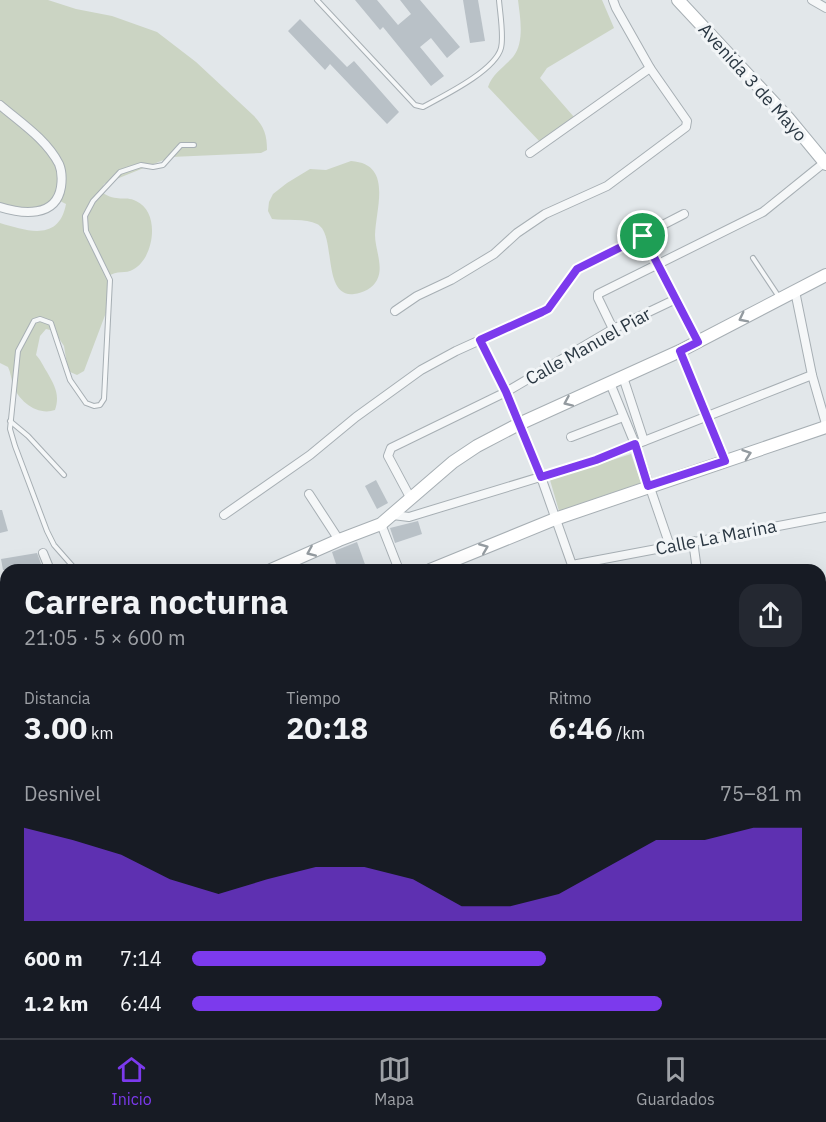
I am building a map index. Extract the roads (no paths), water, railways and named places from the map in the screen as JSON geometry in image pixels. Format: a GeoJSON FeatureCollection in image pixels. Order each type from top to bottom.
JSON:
{"type":"FeatureCollection","features":[{"type":"Feature","properties":{"kind":"street"},"geometry":{"type":"LineString","coordinates":[[395,311],[417,296],[451,280],[494,254],[517,233],[545,214],[607,186],[686,126],[687,121],[650,68],[613,0]]}},
{"type":"Feature","properties":{"kind":"street","name":"Avenida 3 de Mayo"},"geometry":{"type":"LineString","coordinates":[[678,0],[788,118],[825,163]]}},
{"type":"Feature","properties":{"kind":"street"},"geometry":{"type":"LineString","coordinates":[[812,0],[826,8]]}},
{"type":"Feature","properties":{"kind":"street"},"geometry":{"type":"LineString","coordinates":[[530,153],[650,68]]}},
{"type":"Feature","properties":{"kind":"street"},"geometry":{"type":"LineString","coordinates":[[0,105],[41,139],[62,171],[62,180],[60,192],[54,204],[45,209],[27,213],[0,207]]}},
{"type":"Feature","properties":{"kind":"street"},"geometry":{"type":"LineString","coordinates":[[612,329],[598,294],[763,212],[825,163]]}},
{"type":"Feature","properties":{"kind":"street"},"geometry":{"type":"LineString","coordinates":[[224,515],[310,455],[356,417],[421,370],[548,309],[577,269],[684,214]]}},
{"type":"Feature","properties":{"kind":"street"},"geometry":{"type":"LineString","coordinates":[[643,236],[698,342]]}},
{"type":"Feature","properties":{"kind":"street"},"geometry":{"type":"LineString","coordinates":[[285,564],[381,524],[453,462],[477,446],[519,424],[680,351],[826,275]]}},
{"type":"Feature","properties":{"kind":"street"},"geometry":{"type":"LineString","coordinates":[[445,564],[555,519],[826,426],[812,375],[795,291]]}},
{"type":"Feature","properties":{"kind":"street","name":"Calle Manuel Piar"},"geometry":{"type":"LineString","coordinates":[[411,499],[388,456],[391,448],[506,392],[612,329],[676,299]]}},
{"type":"Feature","properties":{"kind":"street"},"geometry":{"type":"LineString","coordinates":[[480,340],[506,392],[541,477],[555,519]]}},
{"type":"Feature","properties":{"kind":"street"},"geometry":{"type":"LineString","coordinates":[[680,351],[725,461]]}},
{"type":"Feature","properties":{"kind":"street"},"geometry":{"type":"LineString","coordinates":[[393,515],[409,517],[596,460],[812,375]]}},
{"type":"Feature","properties":{"kind":"street"},"geometry":{"type":"LineString","coordinates":[[623,377],[644,441]]}},
{"type":"Feature","properties":{"kind":"street"},"geometry":{"type":"LineString","coordinates":[[610,383],[635,444],[669,546]]}},
{"type":"Feature","properties":{"kind":"street"},"geometry":{"type":"LineString","coordinates":[[571,437],[623,417]]}},
{"type":"Feature","properties":{"kind":"street"},"geometry":{"type":"LineString","coordinates":[[309,494],[339,540]]}},
{"type":"Feature","properties":{"kind":"street","name":"Calle La Marina"},"geometry":{"type":"LineString","coordinates":[[577,564],[826,517]]}},
{"type":"Feature","properties":{"kind":"street","name":"Calle La Marina"},"geometry":{"type":"LineString","coordinates":[[555,519],[572,564]]}},
{"type":"Feature","properties":{"kind":"street"},"geometry":{"type":"LineString","coordinates":[[381,524],[397,564]]}},
{"type":"Feature","properties":{"kind":"street"},"geometry":{"type":"LineString","coordinates":[[693,541],[696,564]]}},
{"type":"Feature","properties":{"kind":"street"},"geometry":{"type":"LineString","coordinates":[[43,553],[48,564]]}},
{"type":"Feature","properties":{"kind":"lane"},"geometry":{"type":"LineString","coordinates":[[317,0],[415,105],[423,107],[470,81],[497,56],[502,47],[499,0]]}},
{"type":"Feature","properties":{"kind":"lane"},"geometry":{"type":"LineString","coordinates":[[71,564],[54,545],[47,531],[15,446],[9,421],[18,351],[34,321],[40,319],[51,323],[70,380],[86,404],[100,405],[104,399],[110,280],[86,231],[86,216],[93,201],[120,172],[141,165],[158,167],[163,165],[181,145],[194,145]]}},
{"type":"Feature","properties":{"kind":"lane"},"geometry":{"type":"LineString","coordinates":[[753,258],[781,299]]}},
{"type":"Feature","properties":{"kind":"lane"},"geometry":{"type":"LineString","coordinates":[[9,421],[27,436],[64,475]]}}]}
